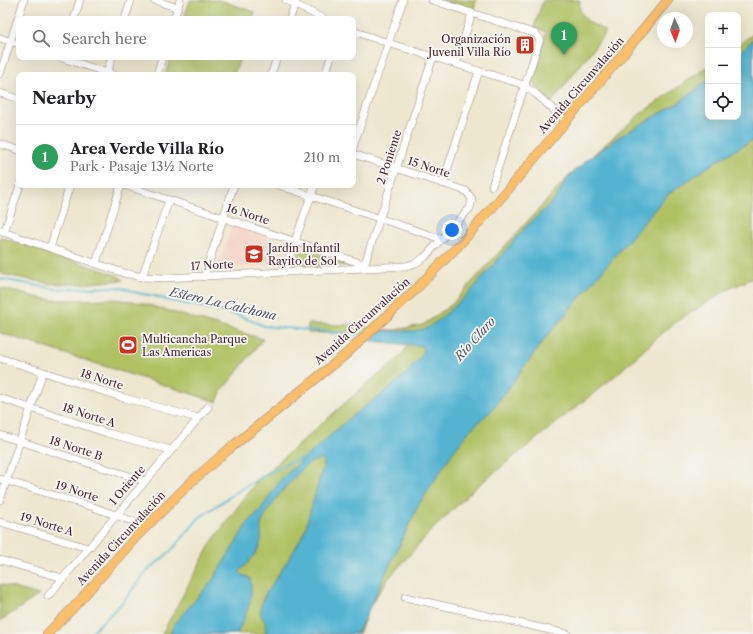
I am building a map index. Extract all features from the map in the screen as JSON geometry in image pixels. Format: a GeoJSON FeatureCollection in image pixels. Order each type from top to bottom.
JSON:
{"type":"FeatureCollection","features":[{"type":"Feature","properties":{"kind":"main road","name":"Avenida Circunvalación"},"geometry":{"type":"LineString","coordinates":[[47,634],[73,608],[145,527],[211,465],[345,355],[420,285],[474,228],[668,0]]}},
{"type":"Feature","properties":{"kind":"street"},"geometry":{"type":"LineString","coordinates":[[19,16],[24,0]]}},
{"type":"Feature","properties":{"kind":"street"},"geometry":{"type":"LineString","coordinates":[[75,16],[80,0]]}},
{"type":"Feature","properties":{"kind":"street"},"geometry":{"type":"LineString","coordinates":[[126,16],[131,0]]}},
{"type":"Feature","properties":{"kind":"street"},"geometry":{"type":"LineString","coordinates":[[154,0],[178,8]]}},
{"type":"Feature","properties":{"kind":"street"},"geometry":{"type":"LineString","coordinates":[[175,16],[180,0]]}},
{"type":"Feature","properties":{"kind":"street"},"geometry":{"type":"LineString","coordinates":[[286,0],[295,2],[319,16]]}},
{"type":"Feature","properties":{"kind":"street"},"geometry":{"type":"LineString","coordinates":[[356,137],[403,0]]}},
{"type":"Feature","properties":{"kind":"street"},"geometry":{"type":"LineString","coordinates":[[432,0],[536,34],[540,37],[540,43],[492,186]]}},
{"type":"Feature","properties":{"kind":"street"},"geometry":{"type":"LineString","coordinates":[[291,16],[295,2]]}},
{"type":"Feature","properties":{"kind":"street"},"geometry":{"type":"LineString","coordinates":[[456,64],[472,13]]}},
{"type":"Feature","properties":{"kind":"street"},"geometry":{"type":"LineString","coordinates":[[0,74],[16,25]]}},
{"type":"Feature","properties":{"kind":"street"},"geometry":{"type":"LineString","coordinates":[[356,32],[525,86],[566,121]]}},
{"type":"Feature","properties":{"kind":"street"},"geometry":{"type":"LineString","coordinates":[[0,38],[16,43]]}},
{"type":"Feature","properties":{"kind":"street","name":"2 Poniente"},"geometry":{"type":"LineString","coordinates":[[364,263],[397,168],[432,57]]}},
{"type":"Feature","properties":{"kind":"street"},"geometry":{"type":"LineString","coordinates":[[66,60],[92,72]]}},
{"type":"Feature","properties":{"kind":"street"},"geometry":{"type":"LineString","coordinates":[[111,72],[112,60]]}},
{"type":"Feature","properties":{"kind":"street"},"geometry":{"type":"LineString","coordinates":[[157,72],[161,60]]}},
{"type":"Feature","properties":{"kind":"street"},"geometry":{"type":"LineString","coordinates":[[272,72],[276,60]]}},
{"type":"Feature","properties":{"kind":"street"},"geometry":{"type":"LineString","coordinates":[[326,72],[330,60]]}},
{"type":"Feature","properties":{"kind":"street"},"geometry":{"type":"LineString","coordinates":[[443,183],[480,71]]}},
{"type":"Feature","properties":{"kind":"street"},"geometry":{"type":"LineString","coordinates":[[0,93],[16,98]]}},
{"type":"Feature","properties":{"kind":"street"},"geometry":{"type":"LineString","coordinates":[[0,144],[16,149]]}},
{"type":"Feature","properties":{"kind":"street","name":"15 Norte"},"geometry":{"type":"LineString","coordinates":[[356,155],[466,190],[472,199]]}},
{"type":"Feature","properties":{"kind":"street"},"geometry":{"type":"LineString","coordinates":[[2,232],[19,188]]}},
{"type":"Feature","properties":{"kind":"street"},"geometry":{"type":"LineString","coordinates":[[50,248],[69,188]]}},
{"type":"Feature","properties":{"kind":"street"},"geometry":{"type":"LineString","coordinates":[[96,263],[122,188]]}},
{"type":"Feature","properties":{"kind":"street","name":"16 Norte"},"geometry":{"type":"LineString","coordinates":[[139,188],[223,218],[360,263],[364,263]]}},
{"type":"Feature","properties":{"kind":"street"},"geometry":{"type":"LineString","coordinates":[[204,277],[233,188]]}},
{"type":"Feature","properties":{"kind":"street"},"geometry":{"type":"LineString","coordinates":[[287,188],[442,239]]}},
{"type":"Feature","properties":{"kind":"street"},"geometry":{"type":"LineString","coordinates":[[284,272],[314,188]]}},
{"type":"Feature","properties":{"kind":"street","name":"17 Norte"},"geometry":{"type":"LineString","coordinates":[[2,232],[124,273],[142,277],[204,277],[341,270],[412,265],[421,260],[442,239],[470,208],[472,199]]}},
{"type":"Feature","properties":{"kind":"street"},"geometry":{"type":"LineString","coordinates":[[142,277],[169,200]]}},
{"type":"Feature","properties":{"kind":"street","name":"18 Norte"},"geometry":{"type":"LineString","coordinates":[[0,358],[121,397],[198,418]]}},
{"type":"Feature","properties":{"kind":"street"},"geometry":{"type":"LineString","coordinates":[[0,500],[3,480],[20,441],[42,372]]}},
{"type":"Feature","properties":{"kind":"street","name":"18 Norte A"},"geometry":{"type":"LineString","coordinates":[[0,398],[107,433],[171,450]]}},
{"type":"Feature","properties":{"kind":"street","name":"1 Oriente"},"geometry":{"type":"LineString","coordinates":[[48,596],[208,407]]}},
{"type":"Feature","properties":{"kind":"street","name":"18 Norte B"},"geometry":{"type":"LineString","coordinates":[[0,435],[145,481]]}},
{"type":"Feature","properties":{"kind":"street","name":"19 Norte"},"geometry":{"type":"LineString","coordinates":[[3,480],[115,515],[145,527]]}},
{"type":"Feature","properties":{"kind":"street","name":"19 Norte A"},"geometry":{"type":"LineString","coordinates":[[0,522],[88,548]]}},
{"type":"Feature","properties":{"kind":"street"},"geometry":{"type":"LineString","coordinates":[[0,560],[63,578]]}},
{"type":"Feature","properties":{"kind":"street"},"geometry":{"type":"LineString","coordinates":[[405,597],[566,634]]}},
{"type":"Feature","properties":{"kind":"shaded area","name":"Jardín Infantil Rayito de Sol"},"geometry":{"type":"Polygon","coordinates":[[[233,224],[289,244],[282,264],[217,269],[233,224]]]}},
{"type":"Feature","properties":{"kind":"green space"},"geometry":{"type":"Polygon","coordinates":[[[190,0],[219,0],[255,12],[254,16],[185,16],[190,0]]]}},
{"type":"Feature","properties":{"kind":"green space"},"geometry":{"type":"Polygon","coordinates":[[[440,0],[476,0],[474,10],[440,0]]]}},
{"type":"Feature","properties":{"kind":"green space"},"geometry":{"type":"Polygon","coordinates":[[[543,0],[580,0],[581,12],[586,20],[606,32],[552,102],[534,85],[534,79],[546,32],[534,27],[543,0]]]}},
{"type":"Feature","properties":{"kind":"green space"},"geometry":{"type":"Polygon","coordinates":[[[753,34],[753,278],[727,290],[674,323],[616,375],[475,488],[429,533],[388,579],[370,606],[359,634],[162,634],[211,543],[256,482],[370,381],[397,360],[408,344],[351,333],[308,333],[308,324],[354,325],[372,329],[394,330],[423,325],[451,305],[571,174],[639,115],[705,68],[705,120],[741,120],[741,43],[753,34]]]}},
{"type":"Feature","properties":{"kind":"green space"},"geometry":{"type":"Polygon","coordinates":[[[170,60],[239,60],[235,72],[166,72],[170,60]]]}},
{"type":"Feature","properties":{"kind":"green space"},"geometry":{"type":"Polygon","coordinates":[[[0,237],[117,275],[123,280],[81,284],[51,284],[0,274],[0,237]]]}},
{"type":"Feature","properties":{"kind":"green space"},"geometry":{"type":"Polygon","coordinates":[[[302,249],[355,265],[291,267],[302,249]]]}},
{"type":"Feature","properties":{"kind":"green space"},"geometry":{"type":"Polygon","coordinates":[[[0,288],[40,298],[56,300],[116,299],[142,303],[263,339],[221,392],[217,402],[0,333],[0,288]]]}},
{"type":"Feature","properties":{"kind":"green space"},"geometry":{"type":"Polygon","coordinates":[[[0,584],[39,595],[0,621],[0,584]]]}},
{"type":"Feature","properties":{"kind":"water","name":"Río Claro"},"geometry":{"type":"Polygon","coordinates":[[[753,39],[753,140],[718,160],[667,195],[547,336],[492,410],[469,431],[451,455],[418,506],[357,634],[266,634],[265,622],[261,616],[261,606],[265,595],[304,533],[324,463],[322,459],[314,461],[300,471],[281,492],[265,515],[261,526],[261,540],[259,548],[249,562],[239,572],[250,578],[251,594],[246,613],[237,634],[170,634],[174,624],[212,581],[247,524],[261,509],[281,479],[353,415],[381,395],[405,375],[421,356],[424,350],[422,346],[371,341],[381,331],[414,331],[427,328],[440,319],[470,292],[523,230],[556,198],[566,180],[584,162],[617,138],[678,103],[705,82],[705,120],[741,120],[741,51],[753,39]]]}},
{"type":"Feature","properties":{"kind":"waterway","name":"Estero La Calchona"},"geometry":{"type":"LineString","coordinates":[[0,279],[56,289],[116,287],[170,301],[238,315],[264,326],[362,335]]}},
{"type":"Feature","properties":{"kind":"waterway"},"geometry":{"type":"LineString","coordinates":[[90,634],[122,603],[147,571],[171,551],[199,518],[258,479],[288,463],[308,457]]}},
{"type":"Feature","properties":{"kind":"place","name":"Organización Juvenil Villa Río"},"geometry":{"type":"Point","coordinates":[525,45]}},
{"type":"Feature","properties":{"kind":"place","name":"Area Verde Villa Río"},"geometry":{"type":"Point","coordinates":[564,55]}},
{"type":"Feature","properties":{"kind":"place","name":"Jardín Infantil Rayito de Sol"},"geometry":{"type":"Point","coordinates":[254,254]}},
{"type":"Feature","properties":{"kind":"place","name":"Multicancha Parque Las Americas"},"geometry":{"type":"Point","coordinates":[128,345]}}]}
